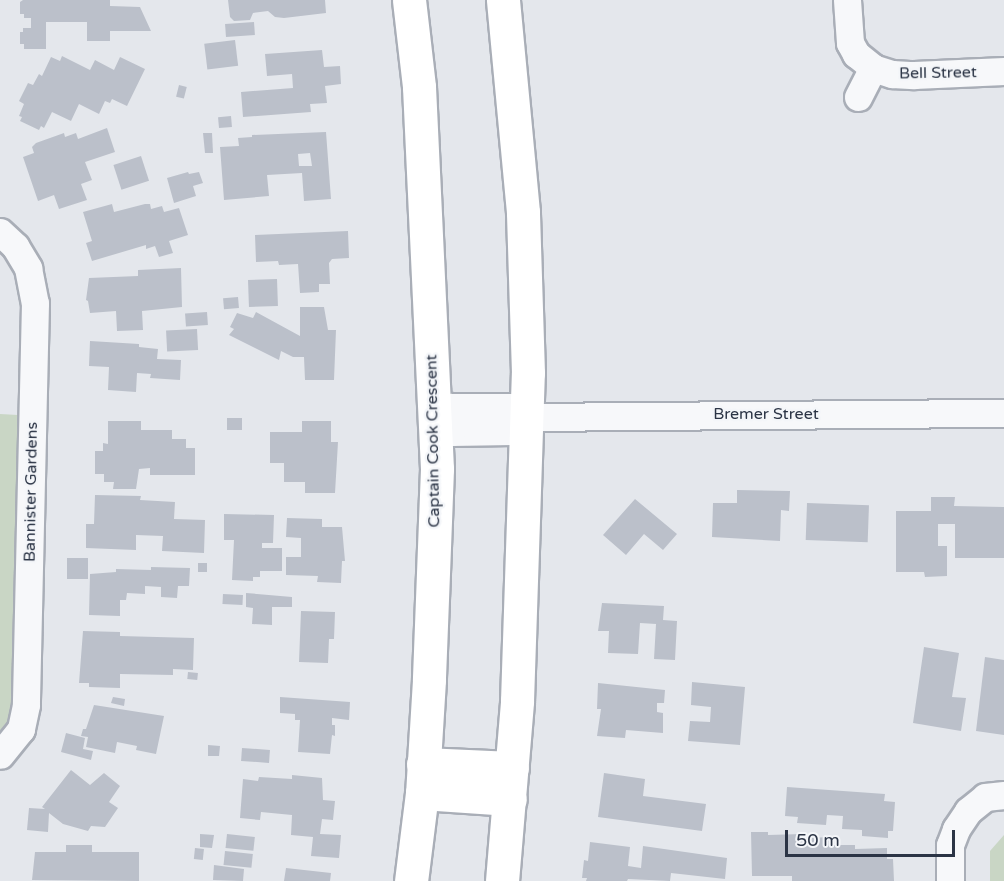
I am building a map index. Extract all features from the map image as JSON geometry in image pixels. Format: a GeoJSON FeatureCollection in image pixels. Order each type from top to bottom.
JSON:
{"type":"FeatureCollection","features":[{"type":"Feature","properties":{"kind":"main road","name":"Captain Cook Crescent"},"geometry":{"type":"LineString","coordinates":[[409,0],[419,87],[436,420],[434,574],[422,778],[411,881]]}},
{"type":"Feature","properties":{"kind":"main road"},"geometry":{"type":"LineString","coordinates":[[502,881],[511,784],[528,417],[523,212],[503,0]]}},
{"type":"Feature","properties":{"kind":"main road"},"geometry":{"type":"LineString","coordinates":[[422,778],[511,784]]}},
{"type":"Feature","properties":{"kind":"street"},"geometry":{"type":"LineString","coordinates":[[847,0],[850,43],[856,54],[873,68],[858,96]]}},
{"type":"Feature","properties":{"kind":"street","name":"Bell Street"},"geometry":{"type":"LineString","coordinates":[[873,68],[892,74],[914,75],[1004,71]]}},
{"type":"Feature","properties":{"kind":"street","name":"Bannister Gardens"},"geometry":{"type":"LineString","coordinates":[[0,232],[15,246],[28,268],[35,303],[26,705],[21,729],[0,755]]}},
{"type":"Feature","properties":{"kind":"street","name":"Bremer Street"},"geometry":{"type":"LineString","coordinates":[[436,420],[452,432],[512,431],[528,417],[1004,412]]}},
{"type":"Feature","properties":{"kind":"street"},"geometry":{"type":"LineString","coordinates":[[950,881],[950,845],[956,829],[968,812],[985,797],[1004,795]]}},
{"type":"Feature","properties":{"kind":"green space"},"geometry":{"type":"Polygon","coordinates":[[[0,414],[18,415],[12,707],[9,719],[0,735],[0,414]]]}},
{"type":"Feature","properties":{"kind":"green space"},"geometry":{"type":"Polygon","coordinates":[[[1004,835],[1004,881],[990,881],[990,851],[1004,835]]]}},
{"type":"Feature","properties":{"kind":"building"},"geometry":{"type":"Polygon","coordinates":[[[23,0],[110,0],[110,6],[140,7],[151,31],[110,31],[110,41],[87,41],[87,22],[46,22],[46,49],[24,49],[24,44],[20,44],[20,32],[23,32],[23,28],[31,28],[31,18],[24,18],[24,14],[20,14],[20,2],[23,0]]]}},
{"type":"Feature","properties":{"kind":"building"},"geometry":{"type":"Polygon","coordinates":[[[228,0],[325,0],[326,13],[284,18],[275,17],[268,11],[253,13],[250,20],[234,21],[230,17],[228,0]]]}},
{"type":"Feature","properties":{"kind":"building"},"geometry":{"type":"Polygon","coordinates":[[[254,22],[255,35],[226,37],[225,24],[254,22]]]}},
{"type":"Feature","properties":{"kind":"building"},"geometry":{"type":"Polygon","coordinates":[[[235,40],[238,66],[207,70],[204,44],[235,40]]]}},
{"type":"Feature","properties":{"kind":"building"},"geometry":{"type":"Polygon","coordinates":[[[322,50],[324,67],[340,66],[341,84],[325,86],[327,103],[310,104],[311,112],[243,117],[241,92],[293,88],[292,74],[267,76],[265,54],[322,50]]]}},
{"type":"Feature","properties":{"kind":"building"},"geometry":{"type":"Polygon","coordinates":[[[62,56],[90,70],[95,60],[114,70],[120,57],[145,69],[127,106],[112,99],[110,103],[105,101],[99,114],[79,104],[71,121],[52,112],[44,128],[41,126],[39,130],[20,121],[22,117],[19,116],[24,104],[19,101],[28,83],[33,85],[39,74],[42,76],[51,57],[60,61],[62,56]]]}},
{"type":"Feature","properties":{"kind":"building"},"geometry":{"type":"Polygon","coordinates":[[[179,85],[187,87],[184,99],[176,97],[179,85]]]}},
{"type":"Feature","properties":{"kind":"building"},"geometry":{"type":"Polygon","coordinates":[[[231,116],[232,127],[219,128],[218,117],[231,116]]]}},
{"type":"Feature","properties":{"kind":"building"},"geometry":{"type":"Polygon","coordinates":[[[107,128],[115,152],[85,162],[92,180],[81,184],[87,200],[59,209],[54,195],[38,201],[23,157],[34,153],[32,147],[36,143],[64,133],[65,137],[76,133],[78,139],[107,128]]]}},
{"type":"Feature","properties":{"kind":"building"},"geometry":{"type":"Polygon","coordinates":[[[326,132],[331,199],[304,201],[302,173],[267,175],[269,196],[224,200],[220,147],[239,146],[238,138],[252,137],[252,135],[326,132]],[[310,153],[298,154],[299,166],[312,166],[310,153]]]}},
{"type":"Feature","properties":{"kind":"building"},"geometry":{"type":"Polygon","coordinates":[[[203,133],[212,133],[213,153],[205,153],[203,133]]]}},
{"type":"Feature","properties":{"kind":"building"},"geometry":{"type":"Polygon","coordinates":[[[141,156],[149,181],[121,190],[113,165],[141,156]]]}},
{"type":"Feature","properties":{"kind":"building"},"geometry":{"type":"Polygon","coordinates":[[[188,172],[189,174],[199,172],[203,183],[193,186],[196,196],[174,203],[167,178],[188,172]]]}},
{"type":"Feature","properties":{"kind":"building"},"geometry":{"type":"Polygon","coordinates":[[[112,204],[114,212],[145,204],[150,204],[151,209],[162,206],[164,212],[179,208],[188,235],[169,241],[173,253],[159,257],[155,246],[146,249],[146,245],[92,261],[86,243],[92,241],[83,212],[112,204]]]}},
{"type":"Feature","properties":{"kind":"building"},"geometry":{"type":"Polygon","coordinates":[[[348,231],[349,258],[332,259],[329,263],[330,284],[319,284],[319,292],[300,293],[298,264],[279,265],[278,261],[256,262],[255,235],[348,231]]]}},
{"type":"Feature","properties":{"kind":"building"},"geometry":{"type":"Polygon","coordinates":[[[181,268],[182,307],[142,311],[143,330],[117,331],[116,311],[90,313],[86,300],[89,278],[138,276],[138,270],[181,268]]]}},
{"type":"Feature","properties":{"kind":"building"},"geometry":{"type":"Polygon","coordinates":[[[277,279],[278,306],[249,307],[248,280],[277,279]]]}},
{"type":"Feature","properties":{"kind":"building"},"geometry":{"type":"Polygon","coordinates":[[[238,297],[239,308],[224,309],[223,298],[238,297]]]}},
{"type":"Feature","properties":{"kind":"building"},"geometry":{"type":"Polygon","coordinates":[[[300,307],[324,307],[328,330],[336,330],[334,380],[305,380],[304,357],[293,357],[281,351],[279,360],[229,335],[234,329],[230,327],[237,313],[253,318],[256,312],[300,336],[300,307]]]}},
{"type":"Feature","properties":{"kind":"building"},"geometry":{"type":"Polygon","coordinates":[[[207,312],[208,325],[186,327],[185,314],[207,312]]]}},
{"type":"Feature","properties":{"kind":"building"},"geometry":{"type":"Polygon","coordinates":[[[197,329],[198,350],[167,352],[166,331],[197,329]]]}},
{"type":"Feature","properties":{"kind":"building"},"geometry":{"type":"Polygon","coordinates":[[[90,341],[139,344],[139,347],[158,349],[157,359],[181,360],[180,380],[150,378],[151,374],[137,373],[136,392],[108,390],[109,367],[89,366],[90,341]]]}},
{"type":"Feature","properties":{"kind":"building"},"geometry":{"type":"Polygon","coordinates":[[[227,418],[242,418],[242,430],[227,430],[227,418]]]}},
{"type":"Feature","properties":{"kind":"building"},"geometry":{"type":"Polygon","coordinates":[[[108,421],[141,421],[141,430],[172,430],[172,439],[186,439],[186,448],[195,448],[195,475],[150,475],[150,468],[139,469],[136,489],[113,489],[114,482],[104,482],[104,474],[95,474],[95,451],[103,451],[103,443],[108,444],[108,421]]]}},
{"type":"Feature","properties":{"kind":"building"},"geometry":{"type":"Polygon","coordinates":[[[302,421],[331,421],[331,442],[338,442],[335,493],[305,493],[305,482],[284,482],[284,463],[270,463],[270,432],[302,432],[302,421]]]}},
{"type":"Feature","properties":{"kind":"building"},"geometry":{"type":"Polygon","coordinates":[[[737,490],[790,491],[789,511],[781,510],[780,541],[712,537],[713,503],[737,503],[737,490]]]}},
{"type":"Feature","properties":{"kind":"building"},"geometry":{"type":"Polygon","coordinates":[[[95,495],[141,496],[140,500],[175,502],[174,519],[205,520],[204,553],[162,551],[163,536],[136,535],[136,550],[86,548],[86,524],[94,524],[95,495]]]}},
{"type":"Feature","properties":{"kind":"building"},"geometry":{"type":"Polygon","coordinates":[[[931,497],[955,497],[954,506],[1004,507],[1004,558],[955,558],[955,524],[938,524],[938,546],[947,546],[947,576],[925,577],[924,572],[896,572],[896,511],[931,511],[931,497]]]}},
{"type":"Feature","properties":{"kind":"building"},"geometry":{"type":"Polygon","coordinates":[[[635,499],[677,534],[663,550],[644,534],[626,555],[603,535],[635,499]]]}},
{"type":"Feature","properties":{"kind":"building"},"geometry":{"type":"Polygon","coordinates":[[[807,503],[869,505],[868,542],[806,540],[807,503]]]}},
{"type":"Feature","properties":{"kind":"building"},"geometry":{"type":"Polygon","coordinates":[[[224,514],[274,515],[273,543],[262,543],[262,548],[282,548],[282,571],[260,571],[260,577],[253,577],[253,581],[232,580],[234,540],[224,540],[224,514]]]}},
{"type":"Feature","properties":{"kind":"building"},"geometry":{"type":"Polygon","coordinates":[[[287,518],[322,519],[322,527],[342,527],[345,561],[342,561],[341,583],[317,582],[318,576],[286,575],[286,557],[301,557],[301,538],[286,537],[287,518]]]}},
{"type":"Feature","properties":{"kind":"building"},"geometry":{"type":"Polygon","coordinates":[[[67,558],[88,558],[88,579],[67,579],[67,558]]]}},
{"type":"Feature","properties":{"kind":"building"},"geometry":{"type":"Polygon","coordinates":[[[198,563],[207,563],[207,572],[198,572],[198,563]]]}},
{"type":"Feature","properties":{"kind":"building"},"geometry":{"type":"Polygon","coordinates":[[[151,567],[190,568],[189,586],[178,586],[177,598],[161,597],[161,587],[145,586],[145,594],[127,593],[126,600],[120,600],[120,616],[89,615],[90,574],[116,572],[116,569],[151,570],[151,567]]]}},
{"type":"Feature","properties":{"kind":"building"},"geometry":{"type":"Polygon","coordinates":[[[246,593],[292,597],[292,607],[272,607],[272,625],[252,624],[253,608],[246,607],[246,593]]]}},
{"type":"Feature","properties":{"kind":"building"},"geometry":{"type":"Polygon","coordinates":[[[223,594],[243,595],[242,605],[222,604],[223,594]]]}},
{"type":"Feature","properties":{"kind":"building"},"geometry":{"type":"Polygon","coordinates":[[[602,603],[664,606],[663,620],[677,621],[675,660],[654,659],[656,624],[640,623],[638,654],[608,653],[609,631],[598,631],[602,603]]]}},
{"type":"Feature","properties":{"kind":"building"},"geometry":{"type":"Polygon","coordinates":[[[301,611],[335,612],[334,639],[329,639],[328,663],[299,662],[301,611]]]}},
{"type":"Feature","properties":{"kind":"building"},"geometry":{"type":"Polygon","coordinates":[[[83,631],[120,632],[120,636],[194,638],[193,670],[173,669],[173,675],[120,674],[120,688],[89,687],[89,683],[79,683],[83,631]]]}},
{"type":"Feature","properties":{"kind":"building"},"geometry":{"type":"Polygon","coordinates":[[[924,647],[959,653],[952,697],[966,698],[961,731],[913,723],[924,647]]]}},
{"type":"Feature","properties":{"kind":"building"},"geometry":{"type":"Polygon","coordinates":[[[985,657],[1004,660],[1004,735],[976,731],[985,657]]]}},
{"type":"Feature","properties":{"kind":"building"},"geometry":{"type":"Polygon","coordinates":[[[188,672],[198,673],[197,680],[187,679],[188,672]]]}},
{"type":"Feature","properties":{"kind":"building"},"geometry":{"type":"Polygon","coordinates":[[[692,682],[745,687],[740,745],[688,741],[690,721],[710,722],[711,707],[691,705],[692,682]]]}},
{"type":"Feature","properties":{"kind":"building"},"geometry":{"type":"Polygon","coordinates":[[[598,683],[665,690],[664,703],[657,703],[657,712],[663,713],[663,733],[626,730],[625,738],[597,736],[601,709],[597,709],[598,683]]]}},
{"type":"Feature","properties":{"kind":"building"},"geometry":{"type":"Polygon","coordinates":[[[113,697],[125,699],[124,706],[111,703],[113,697]]]}},
{"type":"Feature","properties":{"kind":"building"},"geometry":{"type":"Polygon","coordinates":[[[280,697],[350,702],[349,720],[332,718],[332,725],[335,725],[335,736],[332,735],[330,754],[298,752],[300,720],[295,720],[295,714],[280,713],[280,697]]]}},
{"type":"Feature","properties":{"kind":"building"},"geometry":{"type":"Polygon","coordinates":[[[94,705],[164,716],[156,754],[136,750],[137,746],[117,742],[115,753],[86,747],[88,737],[81,736],[83,729],[86,729],[94,705]]]}},
{"type":"Feature","properties":{"kind":"building"},"geometry":{"type":"Polygon","coordinates":[[[66,733],[85,738],[83,749],[93,751],[91,760],[61,752],[66,733]]]}},
{"type":"Feature","properties":{"kind":"building"},"geometry":{"type":"Polygon","coordinates":[[[208,745],[220,746],[219,756],[208,756],[208,745]]]}},
{"type":"Feature","properties":{"kind":"building"},"geometry":{"type":"Polygon","coordinates":[[[242,748],[270,750],[269,763],[241,761],[242,748]]]}},
{"type":"Feature","properties":{"kind":"building"},"geometry":{"type":"Polygon","coordinates":[[[71,770],[90,785],[104,773],[120,786],[109,802],[118,808],[105,827],[91,826],[88,831],[63,824],[49,813],[48,832],[27,830],[29,808],[45,809],[42,807],[71,770]]]}},
{"type":"Feature","properties":{"kind":"building"},"geometry":{"type":"Polygon","coordinates":[[[604,773],[645,779],[643,796],[706,804],[702,831],[598,817],[604,773]]]}},
{"type":"Feature","properties":{"kind":"building"},"geometry":{"type":"Polygon","coordinates":[[[292,775],[322,778],[323,800],[335,801],[333,820],[322,819],[320,834],[341,835],[339,858],[311,856],[313,837],[291,835],[292,815],[261,812],[260,820],[240,818],[243,779],[258,781],[259,777],[292,779],[292,775]]]}},
{"type":"Feature","properties":{"kind":"building"},"geometry":{"type":"Polygon","coordinates":[[[787,787],[885,794],[884,801],[895,802],[893,831],[888,831],[888,838],[862,836],[862,830],[842,829],[843,816],[827,815],[826,825],[797,823],[798,817],[785,816],[787,787]]]}},
{"type":"Feature","properties":{"kind":"building"},"geometry":{"type":"Polygon","coordinates":[[[751,832],[768,832],[768,835],[802,834],[802,838],[834,837],[834,845],[855,845],[855,849],[887,848],[887,859],[893,859],[894,881],[792,881],[792,876],[752,876],[751,832]]]}},
{"type":"Feature","properties":{"kind":"building"},"geometry":{"type":"Polygon","coordinates":[[[200,834],[214,835],[212,848],[200,847],[200,834]]]}},
{"type":"Feature","properties":{"kind":"building"},"geometry":{"type":"Polygon","coordinates":[[[227,834],[255,837],[253,851],[226,848],[227,834]]]}},
{"type":"Feature","properties":{"kind":"building"},"geometry":{"type":"Polygon","coordinates":[[[590,842],[630,847],[628,866],[641,868],[643,846],[727,858],[725,879],[671,873],[670,881],[628,879],[627,881],[586,881],[587,878],[582,878],[584,860],[588,861],[590,842]]]}},
{"type":"Feature","properties":{"kind":"building"},"geometry":{"type":"Polygon","coordinates":[[[66,845],[92,845],[92,852],[139,852],[139,881],[32,880],[35,852],[66,852],[66,845]]]}},
{"type":"Feature","properties":{"kind":"building"},"geometry":{"type":"Polygon","coordinates":[[[195,848],[204,849],[203,860],[194,859],[195,848]]]}},
{"type":"Feature","properties":{"kind":"building"},"geometry":{"type":"Polygon","coordinates":[[[225,851],[253,854],[251,868],[224,865],[225,851]]]}},
{"type":"Feature","properties":{"kind":"building"},"geometry":{"type":"Polygon","coordinates":[[[214,865],[244,869],[243,881],[213,880],[214,865]]]}},
{"type":"Feature","properties":{"kind":"building"},"geometry":{"type":"Polygon","coordinates":[[[286,868],[331,873],[330,881],[284,881],[286,868]]]}}]}
